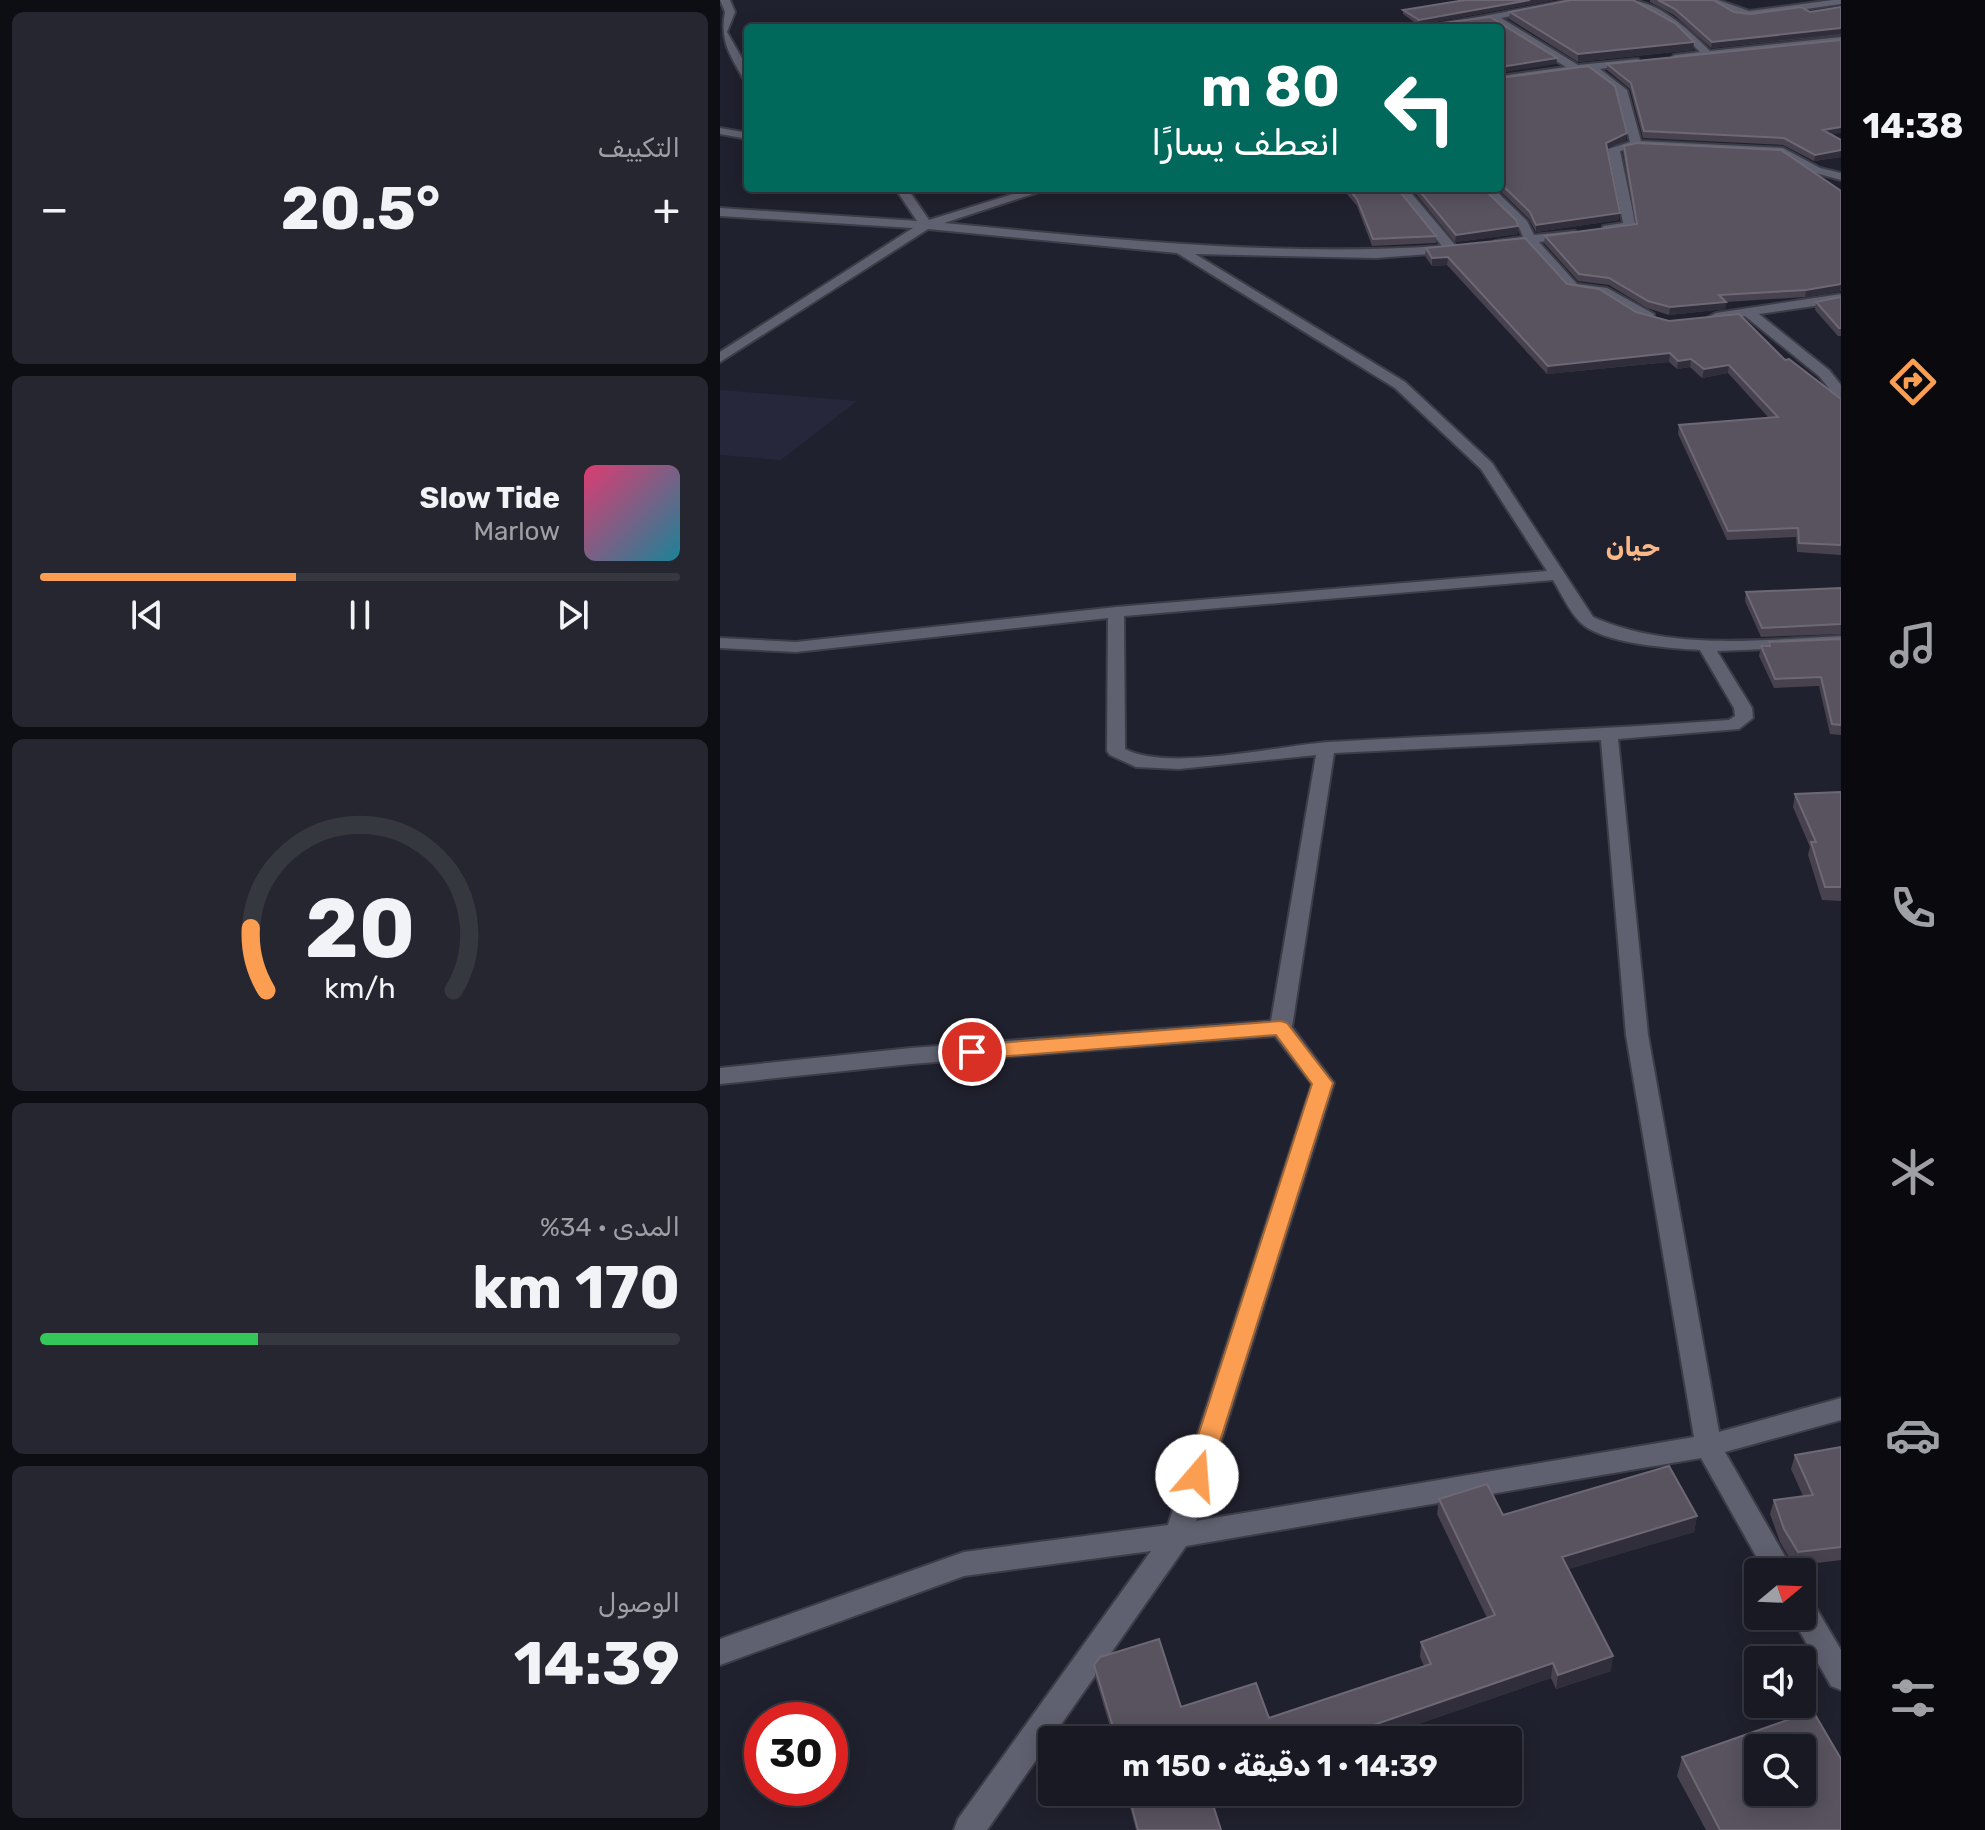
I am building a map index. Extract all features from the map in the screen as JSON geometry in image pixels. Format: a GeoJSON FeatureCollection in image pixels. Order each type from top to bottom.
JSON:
{"type":"FeatureCollection","features":[{"type":"Feature","properties":{"kind":"street"},"geometry":{"type":"LineString","coordinates":[[725,0],[730,12],[722,32],[744,71]]}},
{"type":"Feature","properties":{"kind":"street"},"geometry":{"type":"LineString","coordinates":[[1446,24],[1588,0]]}},
{"type":"Feature","properties":{"kind":"street"},"geometry":{"type":"LineString","coordinates":[[1631,0],[1680,27],[1707,53]]}},
{"type":"Feature","properties":{"kind":"street"},"geometry":{"type":"LineString","coordinates":[[1710,0],[1738,13],[1749,14],[1838,2]]}},
{"type":"Feature","properties":{"kind":"street"},"geometry":{"type":"LineString","coordinates":[[1491,16],[1504,24]]}},
{"type":"Feature","properties":{"kind":"street"},"geometry":{"type":"LineString","coordinates":[[1504,24],[1575,68]]}},
{"type":"Feature","properties":{"kind":"street"},"geometry":{"type":"LineString","coordinates":[[1663,58],[1841,40]]}},
{"type":"Feature","properties":{"kind":"street"},"geometry":{"type":"LineString","coordinates":[[1504,78],[1648,60]]}},
{"type":"Feature","properties":{"kind":"street"},"geometry":{"type":"LineString","coordinates":[[1590,66],[1622,90],[1636,144]]}},
{"type":"Feature","properties":{"kind":"street"},"geometry":{"type":"LineString","coordinates":[[720,134],[744,136]]}},
{"type":"Feature","properties":{"kind":"street"},"geometry":{"type":"LineString","coordinates":[[1483,246],[1630,226],[1614,149],[1636,144],[1783,151],[1816,170],[1841,177]]}},
{"type":"Feature","properties":{"kind":"street"},"geometry":{"type":"LineString","coordinates":[[904,192],[926,225]]}},
{"type":"Feature","properties":{"kind":"street"},"geometry":{"type":"LineString","coordinates":[[720,358],[926,225],[1032,192]]}},
{"type":"Feature","properties":{"kind":"street"},"geometry":{"type":"LineString","coordinates":[[1404,192],[1451,249]]}},
{"type":"Feature","properties":{"kind":"street"},"geometry":{"type":"LineString","coordinates":[[1490,192],[1523,224],[1530,240],[1573,287],[1602,291],[1641,314],[1668,322]]}},
{"type":"Feature","properties":{"kind":"street"},"geometry":{"type":"LineString","coordinates":[[720,212],[926,225],[1154,245],[1180,250],[1376,254],[1467,247]]}},
{"type":"Feature","properties":{"kind":"street"},"geometry":{"type":"LineString","coordinates":[[1180,250],[1400,385],[1487,466],[1587,620],[1607,632],[1632,639],[1705,644],[1841,641]]}},
{"type":"Feature","properties":{"kind":"street"},"geometry":{"type":"LineString","coordinates":[[1695,319],[1750,314],[1841,298]]}},
{"type":"Feature","properties":{"kind":"street"},"geometry":{"type":"LineString","coordinates":[[1750,314],[1824,373],[1841,394]]}},
{"type":"Feature","properties":{"kind":"street"},"geometry":{"type":"LineString","coordinates":[[720,643],[796,647],[1116,612],[1557,575]]}},
{"type":"Feature","properties":{"kind":"street"},"geometry":{"type":"LineString","coordinates":[[1116,612],[1116,751],[1136,762],[1179,764],[1326,748],[1733,725],[1744,718],[1743,708],[1705,644]]}},
{"type":"Feature","properties":{"kind":"street"},"geometry":{"type":"LineString","coordinates":[[1609,734],[1637,1035],[1708,1446],[1772,1558]]}},
{"type":"Feature","properties":{"kind":"street"},"geometry":{"type":"LineString","coordinates":[[969,1830],[1178,1536],[1323,1083],[1281,1028],[1326,748]]}},
{"type":"Feature","properties":{"kind":"street"},"geometry":{"type":"LineString","coordinates":[[720,1076],[911,1056],[1281,1028]]}},
{"type":"Feature","properties":{"kind":"street"},"geometry":{"type":"LineString","coordinates":[[720,1652],[964,1564],[1178,1536],[1708,1446],[1841,1409]]}},
{"type":"Feature","properties":{"kind":"street"},"geometry":{"type":"LineString","coordinates":[[1814,1630],[1841,1677]]}},
{"type":"Feature","properties":{"kind":"shaded area"},"geometry":{"type":"Polygon","coordinates":[[[720,390],[857,401],[781,460],[720,455],[720,390]]]}},
{"type":"Feature","properties":{"kind":"building"},"geometry":{"type":"Polygon","coordinates":[[[1465,0],[1530,0],[1419,20],[1403,10],[1465,0]]]}},
{"type":"Feature","properties":{"kind":"building"},"geometry":{"type":"Polygon","coordinates":[[[1571,0],[1633,0],[1676,24],[1694,42],[1578,54],[1510,12],[1571,0]]]}},
{"type":"Feature","properties":{"kind":"building"},"geometry":{"type":"Polygon","coordinates":[[[1658,0],[1713,0],[1734,12],[1750,14],[1801,7],[1810,12],[1841,7],[1841,28],[1712,42],[1675,9],[1658,0]]]}},
{"type":"Feature","properties":{"kind":"building"},"geometry":{"type":"Polygon","coordinates":[[[1490,17],[1501,24],[1436,24],[1490,17]]]}},
{"type":"Feature","properties":{"kind":"building"},"geometry":{"type":"Polygon","coordinates":[[[1504,26],[1557,58],[1504,66],[1504,26]]]}},
{"type":"Feature","properties":{"kind":"building"},"geometry":{"type":"Polygon","coordinates":[[[1841,40],[1841,127],[1823,130],[1841,140],[1841,150],[1815,155],[1784,138],[1644,131],[1631,83],[1607,64],[1841,40]]]}},
{"type":"Feature","properties":{"kind":"building"},"geometry":{"type":"Polygon","coordinates":[[[1588,66],[1615,86],[1627,133],[1606,143],[1620,213],[1536,225],[1530,212],[1504,187],[1504,77],[1588,66]]]}},
{"type":"Feature","properties":{"kind":"building"},"geometry":{"type":"Polygon","coordinates":[[[1637,143],[1781,150],[1841,191],[1841,284],[1806,290],[1719,295],[1726,302],[1670,307],[1648,301],[1609,278],[1579,274],[1545,236],[1637,224],[1624,146],[1637,143]]]}},
{"type":"Feature","properties":{"kind":"building"},"geometry":{"type":"Polygon","coordinates":[[[1351,192],[1400,192],[1436,236],[1373,239],[1351,192]]]}},
{"type":"Feature","properties":{"kind":"building"},"geometry":{"type":"Polygon","coordinates":[[[1420,192],[1487,192],[1516,220],[1518,226],[1456,235],[1420,192]]]}},
{"type":"Feature","properties":{"kind":"building"},"geometry":{"type":"Polygon","coordinates":[[[1525,238],[1567,284],[1599,289],[1636,312],[1669,321],[1739,314],[1785,360],[1789,359],[1841,399],[1841,545],[1799,543],[1798,528],[1728,531],[1679,425],[1778,417],[1729,365],[1704,369],[1691,359],[1678,361],[1670,353],[1548,366],[1448,257],[1432,258],[1426,248],[1525,238]]]}},
{"type":"Feature","properties":{"kind":"building"},"geometry":{"type":"Polygon","coordinates":[[[1841,297],[1841,328],[1839,328],[1816,302],[1841,297]]]}},
{"type":"Feature","properties":{"kind":"building"},"geometry":{"type":"Polygon","coordinates":[[[1841,588],[1841,624],[1762,628],[1746,592],[1841,588]]]}},
{"type":"Feature","properties":{"kind":"building"},"geometry":{"type":"Polygon","coordinates":[[[1841,639],[1841,725],[1832,724],[1821,677],[1775,679],[1761,646],[1770,646],[1769,642],[1841,639]]]}},
{"type":"Feature","properties":{"kind":"building"},"geometry":{"type":"Polygon","coordinates":[[[1841,792],[1841,887],[1825,887],[1811,842],[1816,842],[1795,794],[1841,792]]]}},
{"type":"Feature","properties":{"kind":"building"},"geometry":{"type":"Polygon","coordinates":[[[1841,1447],[1841,1547],[1798,1552],[1784,1529],[1774,1500],[1813,1495],[1795,1455],[1841,1447]]]}},
{"type":"Feature","properties":{"kind":"building"},"geometry":{"type":"Polygon","coordinates":[[[1669,1466],[1697,1516],[1562,1557],[1613,1656],[1558,1675],[1553,1663],[1371,1726],[1113,1726],[1094,1665],[1100,1657],[1159,1639],[1181,1707],[1256,1683],[1269,1718],[1431,1664],[1421,1642],[1495,1615],[1439,1499],[1487,1484],[1503,1515],[1669,1466]]]}},
{"type":"Feature","properties":{"kind":"building"},"geometry":{"type":"Polygon","coordinates":[[[1816,1716],[1841,1759],[1841,1830],[1720,1830],[1682,1757],[1744,1735],[1744,1806],[1816,1806],[1816,1734],[1748,1734],[1793,1718],[1816,1716]]]}},
{"type":"Feature","properties":{"kind":"building"},"geometry":{"type":"Polygon","coordinates":[[[1132,1806],[1213,1806],[1221,1830],[1138,1830],[1132,1806]]]}},
{"type":"Feature","properties":{"kind":"district","name":"حيان"},"geometry":{"type":"Point","coordinates":[1633,547]}},
{"type":"Feature","properties":{"kind":"route"},"geometry":{"type":"LineString","coordinates":[[972,1052],[1281,1028],[1323,1083],[1197,1476]]}}]}
